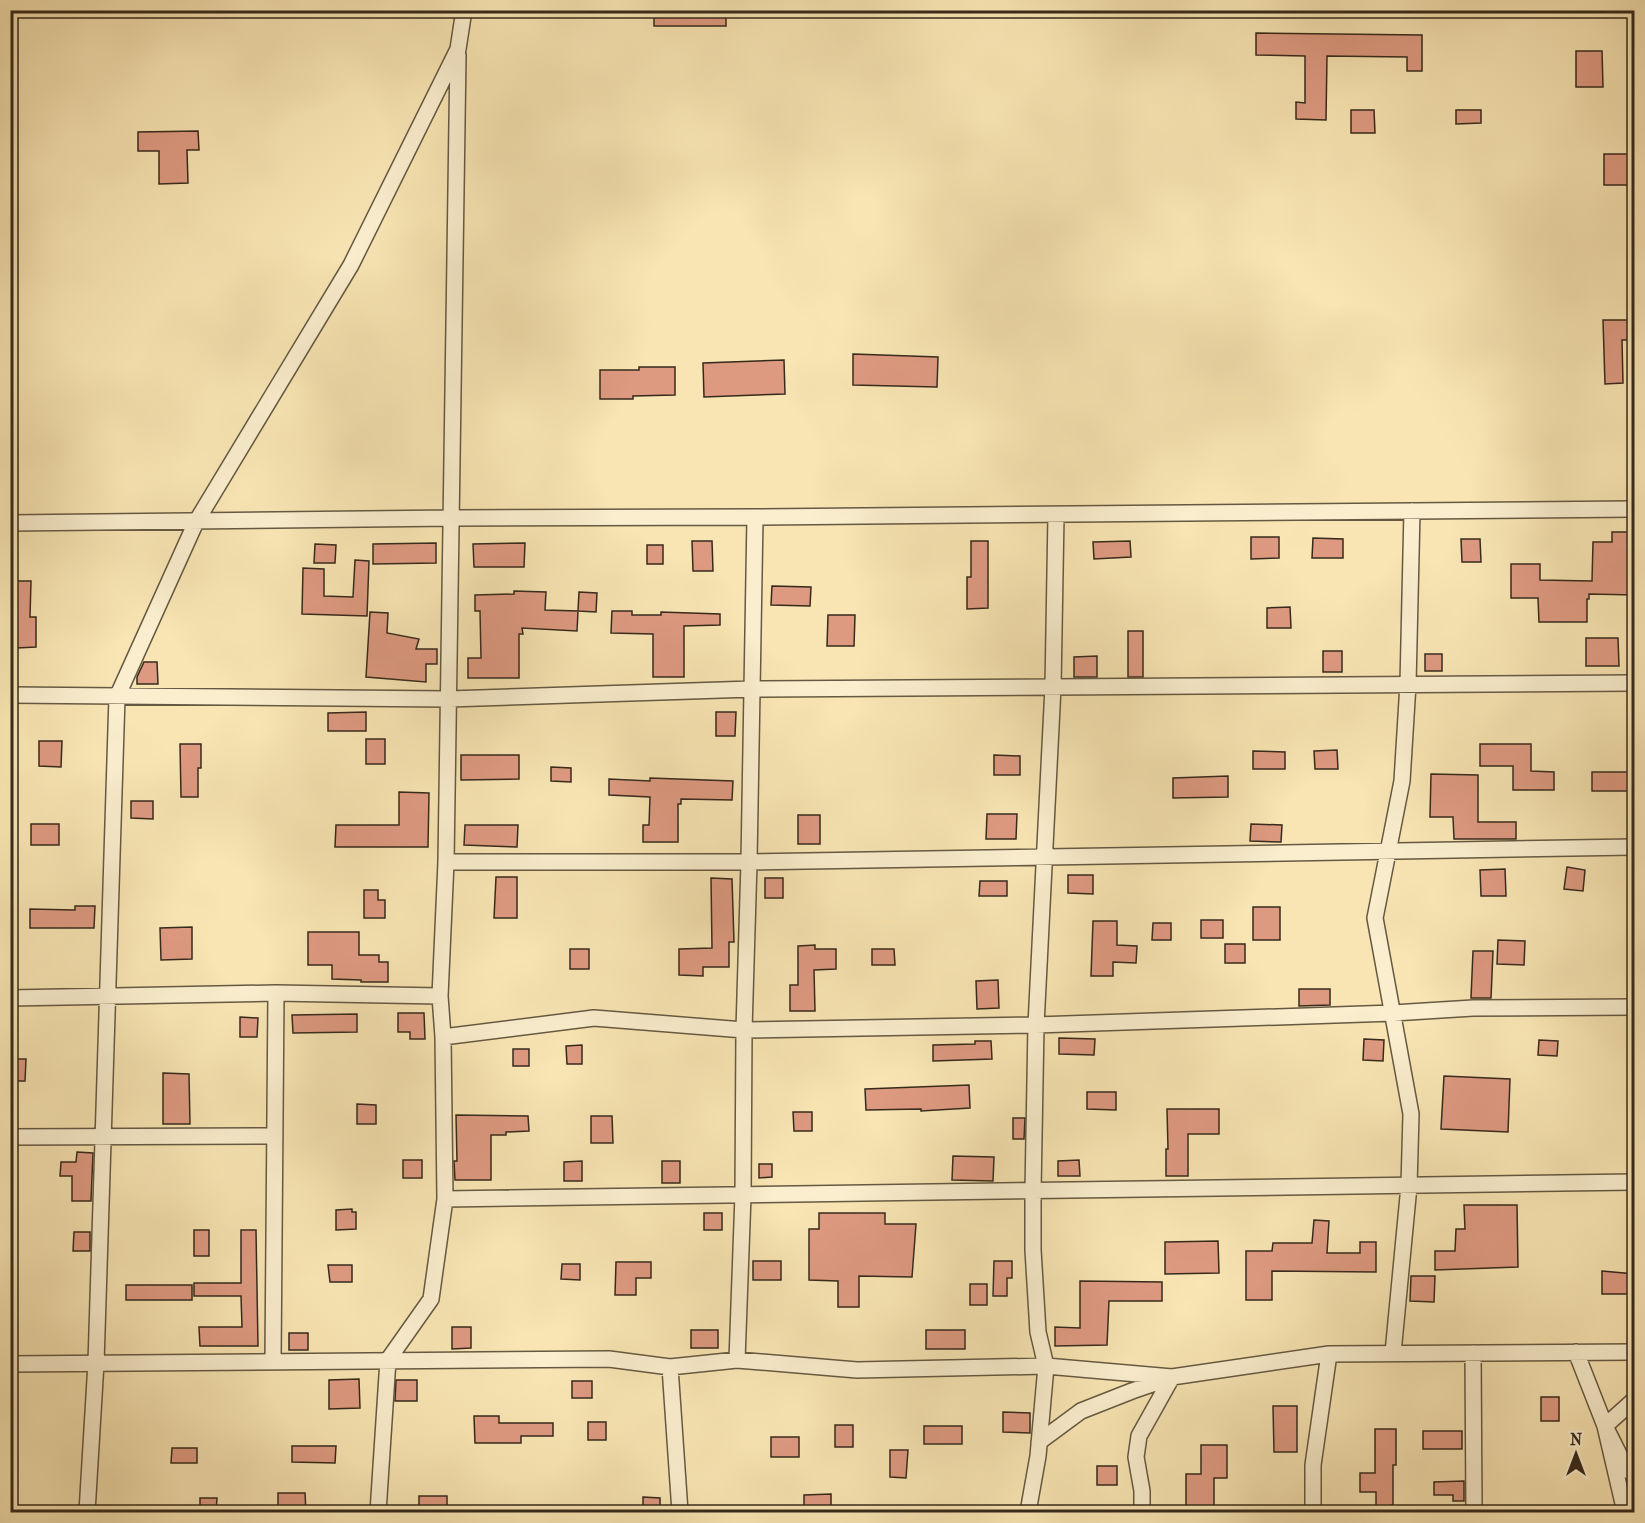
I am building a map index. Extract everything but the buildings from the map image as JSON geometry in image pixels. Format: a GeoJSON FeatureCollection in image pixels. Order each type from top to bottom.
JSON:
{"type":"FeatureCollection","features":[{"type":"Feature","properties":{"kind":"street"},"geometry":{"type":"LineString","coordinates":[[378,1512],[388,1360],[431,1299],[445,1199],[443,1037],[440,996],[446,862],[458,49],[464,10]]}},
{"type":"Feature","properties":{"kind":"street"},"geometry":{"type":"LineString","coordinates":[[87,1512],[96,1363],[117,697],[196,522],[351,265],[458,49]]}},
{"type":"Feature","properties":{"kind":"street"},"geometry":{"type":"LineString","coordinates":[[10,524],[452,518],[755,518],[1635,509]]}},
{"type":"Feature","properties":{"kind":"street"},"geometry":{"type":"LineString","coordinates":[[1394,1353],[1409,1186],[1411,1114],[1375,918],[1402,781],[1408,684],[1412,511]]}},
{"type":"Feature","properties":{"kind":"street"},"geometry":{"type":"LineString","coordinates":[[1028,1512],[1039,1442],[1046,1366],[1038,1332],[1033,1250],[1033,1191],[1036,1025],[1053,687],[1056,515]]}},
{"type":"Feature","properties":{"kind":"street"},"geometry":{"type":"LineString","coordinates":[[737,1360],[743,1195],[744,1030],[755,518]]}},
{"type":"Feature","properties":{"kind":"street"},"geometry":{"type":"LineString","coordinates":[[10,695],[449,699],[752,689],[1635,683]]}},
{"type":"Feature","properties":{"kind":"street"},"geometry":{"type":"LineString","coordinates":[[446,862],[749,862],[1635,847]]}},
{"type":"Feature","properties":{"kind":"street"},"geometry":{"type":"LineString","coordinates":[[273,1361],[276,993]]}},
{"type":"Feature","properties":{"kind":"street"},"geometry":{"type":"LineString","coordinates":[[10,998],[276,993],[440,996]]}},
{"type":"Feature","properties":{"kind":"street"},"geometry":{"type":"LineString","coordinates":[[443,1037],[594,1018],[744,1030],[1036,1025],[1393,1013],[1473,1008],[1635,1007]]}},
{"type":"Feature","properties":{"kind":"street"},"geometry":{"type":"LineString","coordinates":[[10,1137],[275,1136]]}},
{"type":"Feature","properties":{"kind":"street"},"geometry":{"type":"LineString","coordinates":[[445,1199],[1635,1182]]}},
{"type":"Feature","properties":{"kind":"street"},"geometry":{"type":"LineString","coordinates":[[1576,1352],[1605,1426],[1626,1468],[1635,1475]]}},
{"type":"Feature","properties":{"kind":"street"},"geometry":{"type":"LineString","coordinates":[[1039,1442],[1081,1411],[1172,1377],[1329,1354],[1635,1352]]}},
{"type":"Feature","properties":{"kind":"street"},"geometry":{"type":"LineString","coordinates":[[1473,1353],[1474,1512]]}},
{"type":"Feature","properties":{"kind":"street"},"geometry":{"type":"LineString","coordinates":[[1313,1512],[1313,1465],[1329,1354]]}},
{"type":"Feature","properties":{"kind":"street"},"geometry":{"type":"LineString","coordinates":[[10,1364],[609,1359],[670,1367],[737,1360],[857,1370],[1046,1366],[1172,1377]]}},
{"type":"Feature","properties":{"kind":"street"},"geometry":{"type":"LineString","coordinates":[[670,1367],[680,1512]]}},
{"type":"Feature","properties":{"kind":"street"},"geometry":{"type":"LineString","coordinates":[[1142,1512],[1142,1491],[1136,1457],[1139,1436],[1172,1377]]}},
{"type":"Feature","properties":{"kind":"street"},"geometry":{"type":"LineString","coordinates":[[1605,1426],[1635,1400]]}},
{"type":"Feature","properties":{"kind":"street"},"geometry":{"type":"LineString","coordinates":[[1605,1426],[1625,1512]]}}]}
